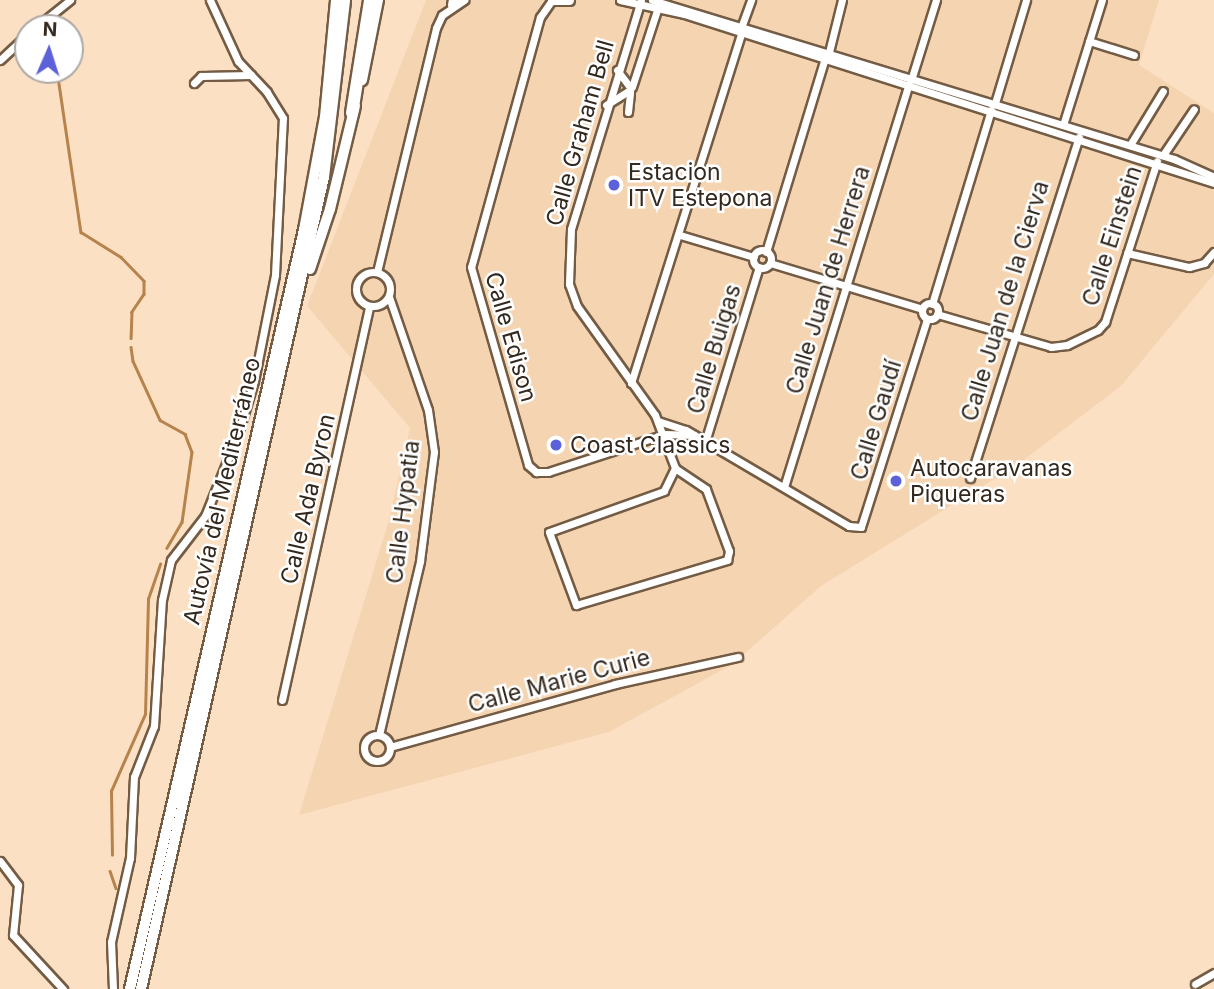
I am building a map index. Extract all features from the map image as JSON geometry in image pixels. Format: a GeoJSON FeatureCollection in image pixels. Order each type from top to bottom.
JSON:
{"type":"FeatureCollection","features":[{"type":"Feature","properties":{"kind":"highway","name":"Autovía del Mediterráneo"},"geometry":{"type":"LineString","coordinates":[[130,989],[304,230],[327,106],[337,0]]}},
{"type":"Feature","properties":{"kind":"highway","name":"Autovía del Mediterráneo"},"geometry":{"type":"LineString","coordinates":[[141,989],[292,325],[329,149],[345,0]]}},
{"type":"Feature","properties":{"kind":"highway"},"geometry":{"type":"LineString","coordinates":[[352,113],[370,0]]}},
{"type":"Feature","properties":{"kind":"highway","name":"Autovía del Mediterráneo"},"geometry":{"type":"LineString","coordinates":[[292,325],[330,209],[378,0]]}},
{"type":"Feature","properties":{"kind":"street"},"geometry":{"type":"LineString","coordinates":[[52,14],[70,0]]}},
{"type":"Feature","properties":{"kind":"street"},"geometry":{"type":"LineString","coordinates":[[113,989],[111,942],[130,858],[135,777],[154,726],[162,600],[171,559],[205,516],[238,434],[254,381],[275,275],[285,130],[280,110],[238,61],[210,0]]}},
{"type":"Feature","properties":{"kind":"street"},"geometry":{"type":"LineString","coordinates":[[552,0],[569,0]]}},
{"type":"Feature","properties":{"kind":"street","name":"Calle Edison"},"geometry":{"type":"LineString","coordinates":[[552,0],[540,18],[492,181],[472,258],[475,290],[531,469],[548,472],[665,434]]}},
{"type":"Feature","properties":{"kind":"street"},"geometry":{"type":"LineString","coordinates":[[620,0],[657,2],[698,11],[742,29]]}},
{"type":"Feature","properties":{"kind":"street"},"geometry":{"type":"LineString","coordinates":[[631,383],[680,234],[751,0]]}},
{"type":"Feature","properties":{"kind":"street"},"geometry":{"type":"LineString","coordinates":[[770,263],[766,251],[842,0]]}},
{"type":"Feature","properties":{"kind":"street","name":"Calle Juan de Herrera"},"geometry":{"type":"LineString","coordinates":[[784,487],[936,0]]}},
{"type":"Feature","properties":{"kind":"street"},"geometry":{"type":"LineString","coordinates":[[937,314],[932,304],[1026,0]]}},
{"type":"Feature","properties":{"kind":"street"},"geometry":{"type":"LineString","coordinates":[[1063,125],[1102,0]]}},
{"type":"Feature","properties":{"kind":"street"},"geometry":{"type":"LineString","coordinates":[[377,272],[436,28],[457,2]]}},
{"type":"Feature","properties":{"kind":"street","name":"Calle Graham Bell"},"geometry":{"type":"LineString","coordinates":[[639,2],[571,229],[569,284],[577,306],[658,421],[665,434],[675,468]]}},
{"type":"Feature","properties":{"kind":"street"},"geometry":{"type":"LineString","coordinates":[[657,2],[993,107],[1041,125],[1195,166],[1214,177]]}},
{"type":"Feature","properties":{"kind":"street","name":"Calle Graham Bell"},"geometry":{"type":"LineString","coordinates":[[630,89],[636,79],[657,2]]}},
{"type":"Feature","properties":{"kind":"street"},"geometry":{"type":"LineString","coordinates":[[1089,41],[1133,55]]}},
{"type":"Feature","properties":{"kind":"street"},"geometry":{"type":"LineString","coordinates":[[0,60],[14,47]]}},
{"type":"Feature","properties":{"kind":"street"},"geometry":{"type":"LineString","coordinates":[[827,55],[851,58],[887,69],[911,81]]}},
{"type":"Feature","properties":{"kind":"street"},"geometry":{"type":"LineString","coordinates":[[617,70],[630,89],[628,112]]}},
{"type":"Feature","properties":{"kind":"street"},"geometry":{"type":"LineString","coordinates":[[194,83],[201,76],[251,75]]}},
{"type":"Feature","properties":{"kind":"street"},"geometry":{"type":"LineString","coordinates":[[606,105],[630,89]]}},
{"type":"Feature","properties":{"kind":"street"},"geometry":{"type":"LineString","coordinates":[[1130,145],[1163,92]]}},
{"type":"Feature","properties":{"kind":"street"},"geometry":{"type":"LineString","coordinates":[[993,107],[1016,110],[1130,145],[1214,183]]}},
{"type":"Feature","properties":{"kind":"street","name":"Calle Einstein"},"geometry":{"type":"LineString","coordinates":[[1012,336],[1059,347],[1091,334],[1105,322],[1160,158],[1194,109]]}},
{"type":"Feature","properties":{"kind":"street"},"geometry":{"type":"LineString","coordinates":[[1041,125],[1063,125]]}},
{"type":"Feature","properties":{"kind":"street","name":"Calle Juan de la Cierva"},"geometry":{"type":"LineString","coordinates":[[970,478],[1012,336],[1079,136]]}},
{"type":"Feature","properties":{"kind":"street"},"geometry":{"type":"LineString","coordinates":[[680,234],[754,257],[766,251]]}},
{"type":"Feature","properties":{"kind":"street"},"geometry":{"type":"LineString","coordinates":[[1127,253],[1189,267],[1204,263],[1214,252]]}},
{"type":"Feature","properties":{"kind":"street"},"geometry":{"type":"LineString","coordinates":[[754,257],[759,267],[770,263],[922,309],[932,304]]}},
{"type":"Feature","properties":{"kind":"street","name":"Calle Buigas"},"geometry":{"type":"LineString","coordinates":[[705,442],[759,267]]}},
{"type":"Feature","properties":{"kind":"street"},"geometry":{"type":"LineString","coordinates":[[377,272],[389,282],[389,297],[380,305],[369,306],[359,299],[358,282],[366,274],[377,272]]}},
{"type":"Feature","properties":{"kind":"street","name":"Calle Hypatia"},"geometry":{"type":"LineString","coordinates":[[379,735],[420,561],[433,452],[428,410],[389,297]]}},
{"type":"Feature","properties":{"kind":"street","name":"Calle Ada Byron"},"geometry":{"type":"LineString","coordinates":[[282,700],[369,306]]}},
{"type":"Feature","properties":{"kind":"street"},"geometry":{"type":"LineString","coordinates":[[922,309],[927,319],[937,314],[1012,336]]}},
{"type":"Feature","properties":{"kind":"street","name":"Calle Gaudí"},"geometry":{"type":"LineString","coordinates":[[784,487],[856,527],[864,523],[927,319]]}},
{"type":"Feature","properties":{"kind":"street"},"geometry":{"type":"LineString","coordinates":[[658,421],[694,435],[784,487]]}},
{"type":"Feature","properties":{"kind":"street"},"geometry":{"type":"LineString","coordinates":[[665,434],[694,435]]}},
{"type":"Feature","properties":{"kind":"street"},"geometry":{"type":"LineString","coordinates":[[675,468],[706,489],[729,551],[727,560],[576,605],[549,532],[664,491],[675,468]]}},
{"type":"Feature","properties":{"kind":"street","name":"Calle Marie Curie"},"geometry":{"type":"LineString","coordinates":[[390,747],[615,684],[738,657]]}},
{"type":"Feature","properties":{"kind":"street"},"geometry":{"type":"LineString","coordinates":[[379,735],[390,747],[383,760],[369,758],[364,744],[379,735]]}},
{"type":"Feature","properties":{"kind":"street"},"geometry":{"type":"LineString","coordinates":[[0,861],[18,885],[13,936],[63,989]]}},
{"type":"Feature","properties":{"kind":"street"},"geometry":{"type":"LineString","coordinates":[[1195,984],[1214,973]]}},
{"type":"Feature","properties":{"kind":"shaded area"},"geometry":{"type":"Polygon","coordinates":[[[426,0],[1159,0],[1139,65],[1214,113],[1214,274],[1121,386],[1017,465],[821,586],[733,664],[609,732],[299,815],[388,523],[410,428],[307,306],[426,0]]]}},
{"type":"Feature","properties":{"kind":"waterway"},"geometry":{"type":"LineString","coordinates":[[59,84],[81,232],[121,257],[144,281],[144,294],[132,312],[131,338]]}},
{"type":"Feature","properties":{"kind":"waterway"},"geometry":{"type":"LineString","coordinates":[[131,347],[133,361],[160,420],[185,434],[192,452],[182,522],[167,548]]}},
{"type":"Feature","properties":{"kind":"waterway"},"geometry":{"type":"LineString","coordinates":[[112,855],[111,791],[145,714],[148,599],[160,564]]}},
{"type":"Feature","properties":{"kind":"waterway"},"geometry":{"type":"LineString","coordinates":[[110,871],[116,888]]}},
{"type":"Feature","properties":{"kind":"place","name":"Estacion ITV Estepona"},"geometry":{"type":"Point","coordinates":[614,185]}},
{"type":"Feature","properties":{"kind":"place","name":"Coast Classics"},"geometry":{"type":"Point","coordinates":[556,445]}},
{"type":"Feature","properties":{"kind":"place","name":"Autocaravanas Piqueras"},"geometry":{"type":"Point","coordinates":[896,481]}}]}
